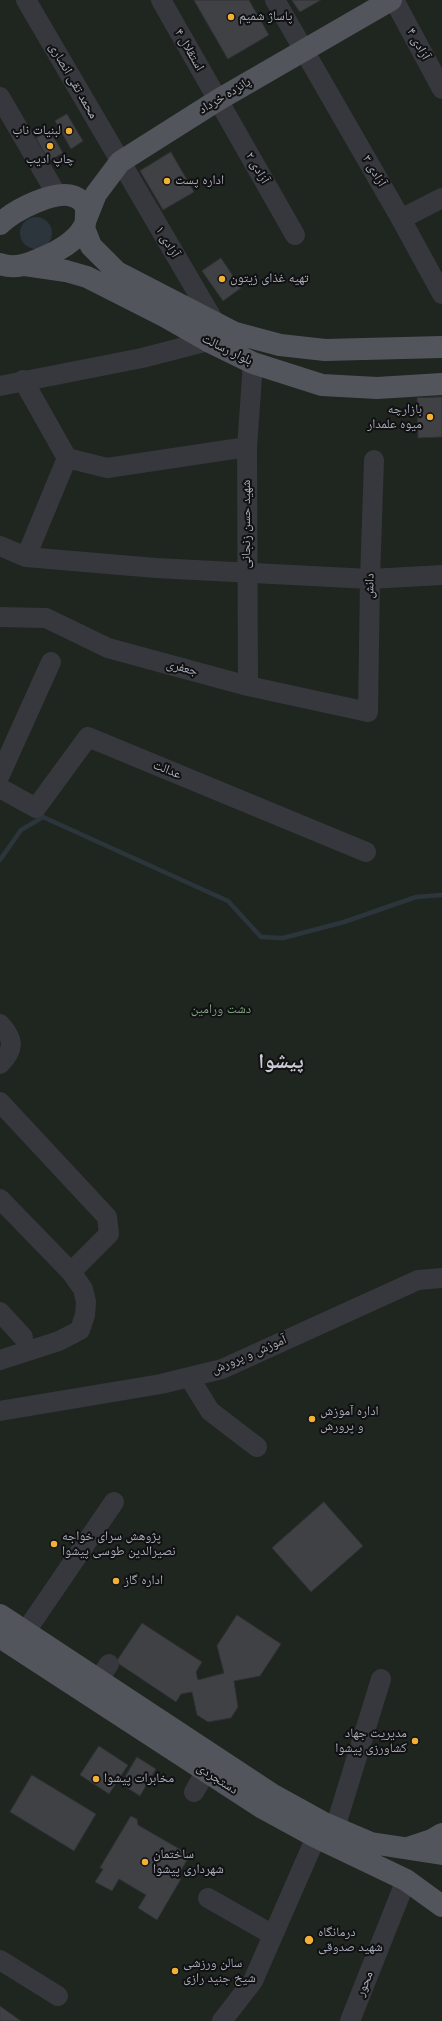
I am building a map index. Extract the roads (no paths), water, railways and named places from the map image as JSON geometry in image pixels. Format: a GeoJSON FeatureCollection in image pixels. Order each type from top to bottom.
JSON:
{"type":"FeatureCollection","features":[{"type":"Feature","properties":{"kind":"main road","name":"پانزده خرداد"},"geometry":{"type":"LineString","coordinates":[[85,224],[96,194],[120,162],[218,100],[392,0]]}},
{"type":"Feature","properties":{"kind":"main road"},"geometry":{"type":"LineString","coordinates":[[0,224],[38,201],[94,182],[120,162]]}},
{"type":"Feature","properties":{"kind":"main road","name":"بلوار رسالت"},"geometry":{"type":"LineString","coordinates":[[57,195],[74,196],[82,202],[86,209],[85,224],[91,246],[117,272],[211,331],[253,363],[322,385],[377,388],[442,384]]}},
{"type":"Feature","properties":{"kind":"main road"},"geometry":{"type":"LineString","coordinates":[[8,265],[51,254],[67,244],[85,224]]}},
{"type":"Feature","properties":{"kind":"main road","name":"بلوار رسالت"},"geometry":{"type":"LineString","coordinates":[[8,265],[66,271],[100,282],[164,316],[211,331],[235,333],[280,345],[325,350],[441,345]]}},
{"type":"Feature","properties":{"kind":"main road","name":"دستجردی"},"geometry":{"type":"LineString","coordinates":[[0,1615],[22,1640],[209,1765],[273,1795],[335,1828],[372,1843],[404,1850],[442,1854]]}},
{"type":"Feature","properties":{"kind":"main road","name":"دستجردی"},"geometry":{"type":"LineString","coordinates":[[0,1637],[22,1640],[104,1672],[209,1765],[262,1807],[316,1837],[406,1880],[442,1906]]}},
{"type":"Feature","properties":{"kind":"main road"},"geometry":{"type":"LineString","coordinates":[[404,1850],[432,1840],[442,1834]]}},
{"type":"Feature","properties":{"kind":"street","name":"محمد تقی انصاری"},"geometry":{"type":"LineString","coordinates":[[26,0],[120,162]]}},
{"type":"Feature","properties":{"kind":"street","name":"استقلال ۴"},"geometry":{"type":"LineString","coordinates":[[161,0],[218,100]]}},
{"type":"Feature","properties":{"kind":"street","name":"آزادی ۳"},"geometry":{"type":"LineString","coordinates":[[275,0],[401,219],[442,294]]}},
{"type":"Feature","properties":{"kind":"street","name":"آزادی ۴"},"geometry":{"type":"LineString","coordinates":[[392,0],[442,89]]}},
{"type":"Feature","properties":{"kind":"street"},"geometry":{"type":"LineString","coordinates":[[0,97],[57,195]]}},
{"type":"Feature","properties":{"kind":"street","name":"آزادی ۲"},"geometry":{"type":"LineString","coordinates":[[218,100],[295,235]]}},
{"type":"Feature","properties":{"kind":"street","name":"آزادی ۱"},"geometry":{"type":"LineString","coordinates":[[120,162],[211,331]]}},
{"type":"Feature","properties":{"kind":"street"},"geometry":{"type":"LineString","coordinates":[[401,219],[442,198]]}},
{"type":"Feature","properties":{"kind":"street"},"geometry":{"type":"LineString","coordinates":[[0,386],[23,380],[142,358],[211,331]]}},
{"type":"Feature","properties":{"kind":"street","name":"شهید حسن زنجانی"},"geometry":{"type":"LineString","coordinates":[[248,686],[247,447],[253,363]]}},
{"type":"Feature","properties":{"kind":"street"},"geometry":{"type":"LineString","coordinates":[[23,380],[67,458],[107,468],[247,447]]}},
{"type":"Feature","properties":{"kind":"street"},"geometry":{"type":"LineString","coordinates":[[26,557],[67,458]]}},
{"type":"Feature","properties":{"kind":"street","name":"دانش"},"geometry":{"type":"LineString","coordinates":[[368,712],[374,460]]}},
{"type":"Feature","properties":{"kind":"street"},"geometry":{"type":"LineString","coordinates":[[0,546],[26,557],[247,573],[370,580],[442,575]]}},
{"type":"Feature","properties":{"kind":"street","name":"جعفری"},"geometry":{"type":"LineString","coordinates":[[0,617],[46,618],[108,648],[248,686],[368,712]]}},
{"type":"Feature","properties":{"kind":"street"},"geometry":{"type":"LineString","coordinates":[[0,775],[51,662]]}},
{"type":"Feature","properties":{"kind":"street","name":"عدالت"},"geometry":{"type":"LineString","coordinates":[[0,788],[36,808],[88,737],[366,852]]}},
{"type":"Feature","properties":{"kind":"street"},"geometry":{"type":"LineString","coordinates":[[0,1024],[9,1034],[11,1042],[8,1053],[0,1064]]}},
{"type":"Feature","properties":{"kind":"street"},"geometry":{"type":"LineString","coordinates":[[0,1102],[107,1217],[109,1234],[71,1272]]}},
{"type":"Feature","properties":{"kind":"street"},"geometry":{"type":"LineString","coordinates":[[0,1199],[71,1272],[83,1288],[86,1302],[85,1315],[80,1330],[59,1341],[0,1360]]}},
{"type":"Feature","properties":{"kind":"street","name":"آموزش و پرورش"},"geometry":{"type":"LineString","coordinates":[[0,1411],[161,1384],[222,1369],[418,1280],[442,1278]]}},
{"type":"Feature","properties":{"kind":"street"},"geometry":{"type":"LineString","coordinates":[[0,1312],[23,1337]]}},
{"type":"Feature","properties":{"kind":"street"},"geometry":{"type":"LineString","coordinates":[[189,1377],[210,1411],[257,1448]]}},
{"type":"Feature","properties":{"kind":"street"},"geometry":{"type":"LineString","coordinates":[[22,1640],[114,1502]]}},
{"type":"Feature","properties":{"kind":"street"},"geometry":{"type":"LineString","coordinates":[[335,1828],[381,1679]]}},
{"type":"Feature","properties":{"kind":"street"},"geometry":{"type":"LineString","coordinates":[[194,1792],[209,1765]]}},
{"type":"Feature","properties":{"kind":"street"},"geometry":{"type":"LineString","coordinates":[[223,2021],[253,1981],[316,1837]]}},
{"type":"Feature","properties":{"kind":"street","name":"محور"},"geometry":{"type":"LineString","coordinates":[[350,2021],[406,1880]]}},
{"type":"Feature","properties":{"kind":"street"},"geometry":{"type":"LineString","coordinates":[[208,1898],[273,1934]]}},
{"type":"Feature","properties":{"kind":"street"},"geometry":{"type":"LineString","coordinates":[[0,1960],[58,1996]]}},
{"type":"Feature","properties":{"kind":"waterway"},"geometry":{"type":"LineString","coordinates":[[0,860],[21,830],[43,817],[228,901],[261,937],[283,938],[344,922],[416,897],[442,895]]}},
{"type":"Feature","properties":{"kind":"place","name":"پاساژ شمیم"},"geometry":{"type":"Point","coordinates":[231,17]}},
{"type":"Feature","properties":{"kind":"place","name":"لبنیات ناب"},"geometry":{"type":"Point","coordinates":[69,131]}},
{"type":"Feature","properties":{"kind":"place","name":"چاپ ادیب"},"geometry":{"type":"Point","coordinates":[50,146]}},
{"type":"Feature","properties":{"kind":"place","name":"اداره پست"},"geometry":{"type":"Point","coordinates":[167,181]}},
{"type":"Feature","properties":{"kind":"place","name":"تهیه غذای زیتون"},"geometry":{"type":"Point","coordinates":[222,279]}},
{"type":"Feature","properties":{"kind":"place","name":"بازارچه میوه علمدار"},"geometry":{"type":"Point","coordinates":[430,417]}},
{"type":"Feature","properties":{"kind":"place","name":"اداره آموزش و پرورش"},"geometry":{"type":"Point","coordinates":[312,1419]}},
{"type":"Feature","properties":{"kind":"place","name":"پژوهش سرای خواجه نصیرالدین طوسی پیشوا"},"geometry":{"type":"Point","coordinates":[54,1544]}},
{"type":"Feature","properties":{"kind":"place","name":"اداره گاز"},"geometry":{"type":"Point","coordinates":[116,1581]}},
{"type":"Feature","properties":{"kind":"place","name":"مدیریت جهاد کشاورزی پیشوا"},"geometry":{"type":"Point","coordinates":[415,1741]}},
{"type":"Feature","properties":{"kind":"place","name":"مخابرات پیشوا"},"geometry":{"type":"Point","coordinates":[96,1779]}},
{"type":"Feature","properties":{"kind":"place","name":"ساختمان شهرداری پیشوا"},"geometry":{"type":"Point","coordinates":[145,1862]}},
{"type":"Feature","properties":{"kind":"place","name":"درمانگاه شهید صدوقی"},"geometry":{"type":"Point","coordinates":[309,1940]}},
{"type":"Feature","properties":{"kind":"place","name":"سالن ورزشی شیخ جنید رازی"},"geometry":{"type":"Point","coordinates":[175,1971]}},
{"type":"Feature","properties":{"kind":"district","name":"پیشوا"},"geometry":{"type":"Point","coordinates":[281,1062]}},
{"type":"Feature","properties":{"kind":"park label","name":"دشت ورامین"},"geometry":{"type":"Point","coordinates":[221,1010]}}]}
